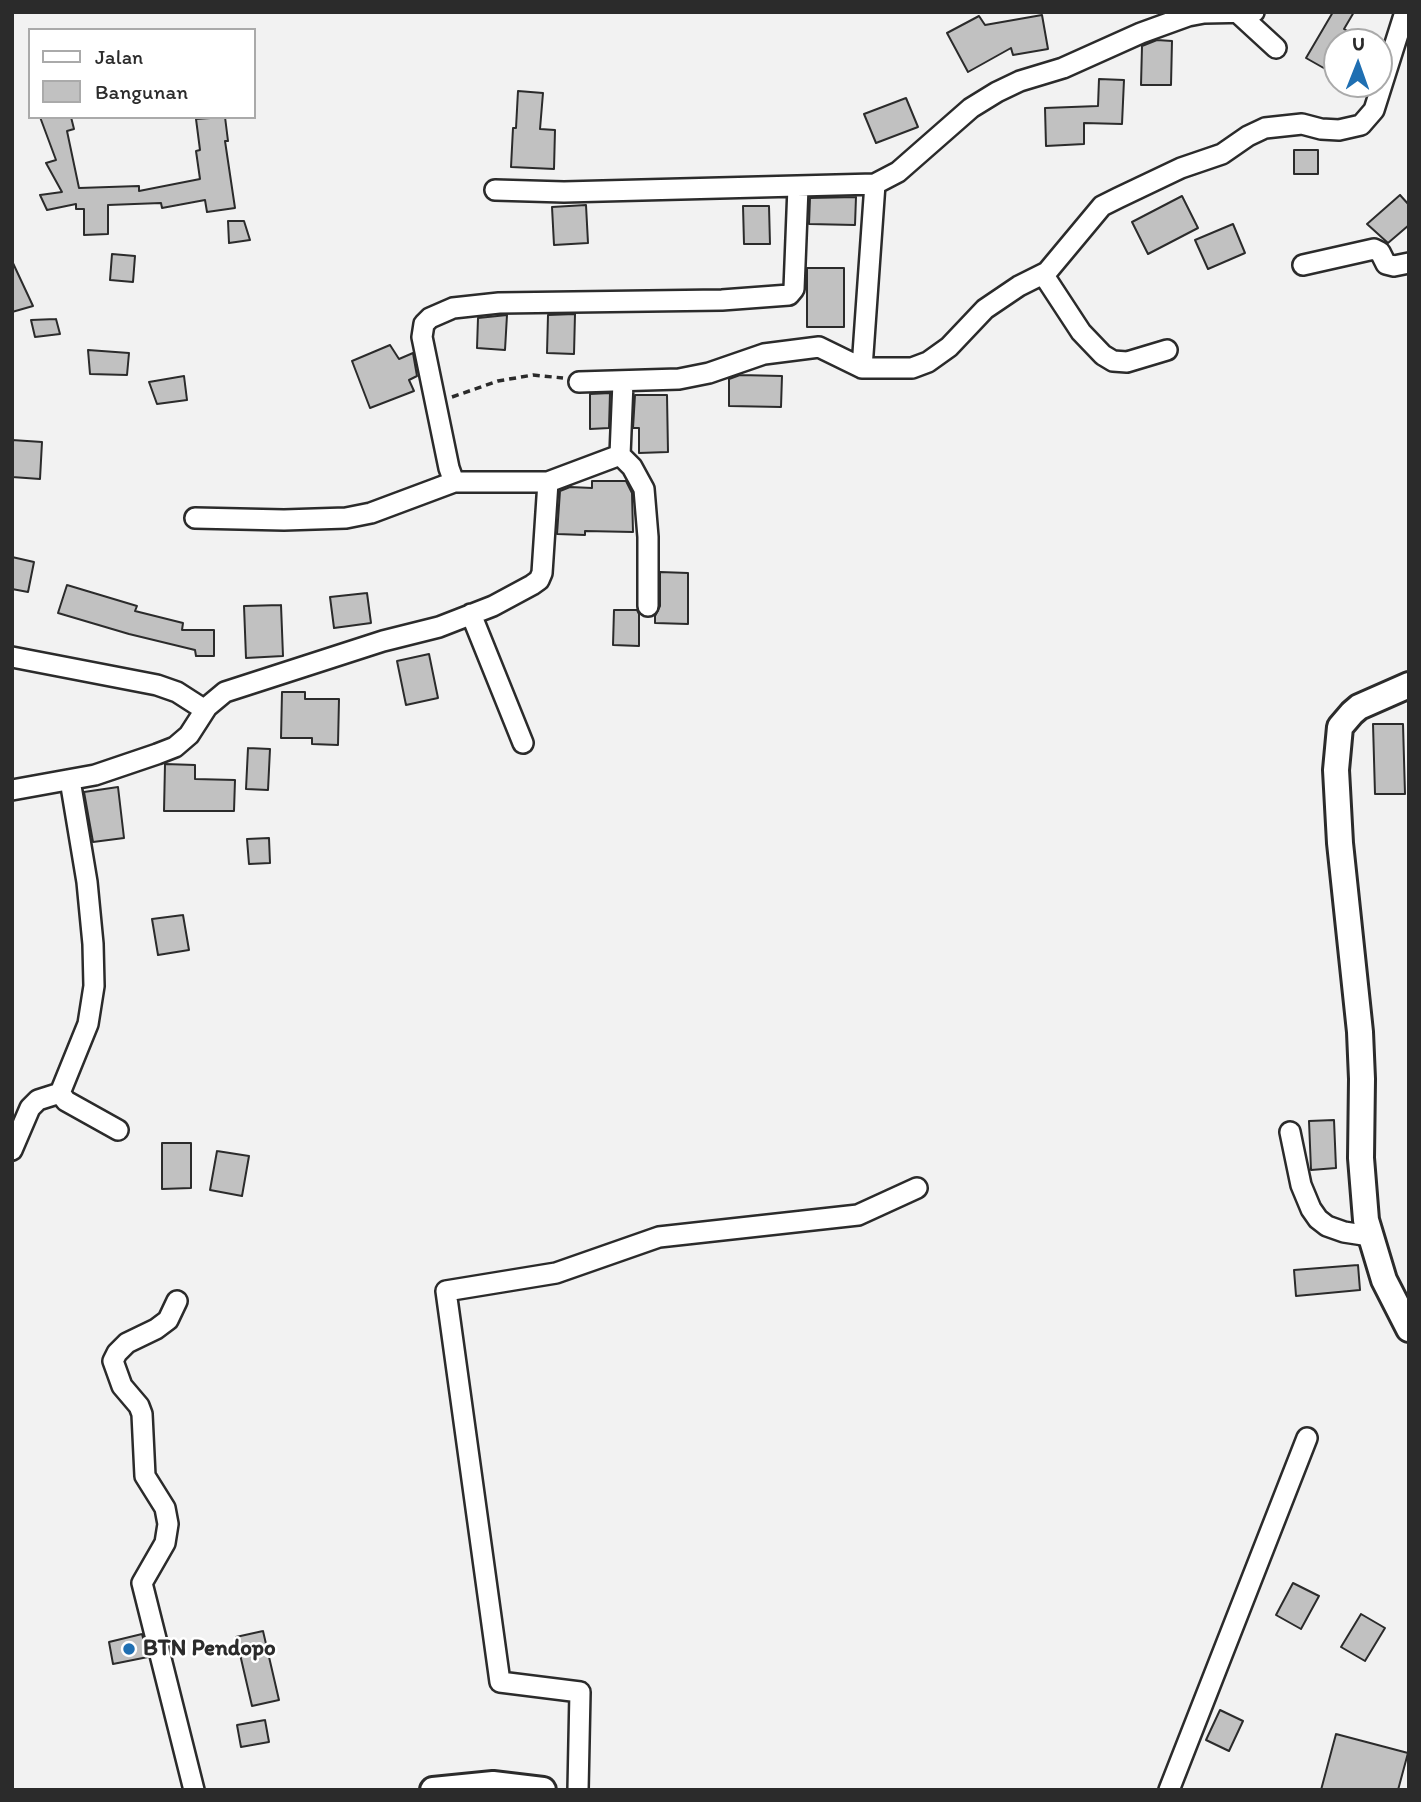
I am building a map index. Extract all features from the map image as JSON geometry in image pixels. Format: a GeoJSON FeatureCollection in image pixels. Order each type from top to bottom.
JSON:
{"type":"FeatureCollection","features":[{"type":"Feature","properties":{"kind":"street"},"geometry":{"type":"LineString","coordinates":[[579,382],[679,379],[709,373],[764,354],[810,347],[819,347],[862,368],[912,368],[928,362],[948,347],[985,309],[1019,286],[1043,274],[1102,206],[1181,168],[1222,154],[1255,132],[1275,125],[1303,124],[1333,130],[1361,125],[1374,110],[1405,12]]}},
{"type":"Feature","properties":{"kind":"street"},"geometry":{"type":"LineString","coordinates":[[495,190],[564,192],[637,188],[875,184],[898,172],[971,108],[997,92],[1020,81],[1063,68],[1140,33],[1188,16],[1204,13],[1246,13],[1276,48]]}},
{"type":"Feature","properties":{"kind":"street"},"geometry":{"type":"LineString","coordinates":[[862,368],[875,184]]}},
{"type":"Feature","properties":{"kind":"street"},"geometry":{"type":"LineString","coordinates":[[454,482],[450,475],[422,337],[424,324],[430,317],[453,308],[499,303],[734,300],[789,295],[794,289],[798,187]]}},
{"type":"Feature","properties":{"kind":"street"},"geometry":{"type":"LineString","coordinates":[[1303,265],[1374,249],[1380,251],[1386,264],[1394,266],[1409,263]]}},
{"type":"Feature","properties":{"kind":"street"},"geometry":{"type":"LineString","coordinates":[[1043,274],[1081,332],[1102,355],[1113,361],[1127,362],[1167,350]]}},
{"type":"Feature","properties":{"kind":"street"},"geometry":{"type":"LineString","coordinates":[[623,382],[620,455],[632,467],[644,489],[648,537],[648,606]]}},
{"type":"Feature","properties":{"kind":"street"},"geometry":{"type":"LineString","coordinates":[[195,518],[346,518],[371,513],[454,482],[548,482],[620,455]]}},
{"type":"Feature","properties":{"kind":"street"},"geometry":{"type":"LineString","coordinates":[[12,790],[95,775],[176,747],[189,735],[214,699],[225,692],[383,641],[439,627],[532,586],[542,573],[548,482]]}},
{"type":"Feature","properties":{"kind":"street"},"geometry":{"type":"LineString","coordinates":[[471,614],[523,743]]}},
{"type":"Feature","properties":{"kind":"street"},"geometry":{"type":"LineString","coordinates":[[12,657],[158,685],[177,692],[205,710]]}},
{"type":"Feature","properties":{"kind":"street"},"geometry":{"type":"LineString","coordinates":[[1409,685],[1359,707],[1340,727],[1337,743],[1340,842],[1360,1032],[1363,1193],[1370,1236],[1384,1280],[1409,1328]]}},
{"type":"Feature","properties":{"kind":"street"},"geometry":{"type":"LineString","coordinates":[[60,1093],[88,1024],[94,986],[87,882],[70,780]]}},
{"type":"Feature","properties":{"kind":"street"},"geometry":{"type":"LineString","coordinates":[[60,1093],[66,1101],[118,1130]]}},
{"type":"Feature","properties":{"kind":"street"},"geometry":{"type":"LineString","coordinates":[[12,1150],[30,1108],[38,1100],[60,1093]]}},
{"type":"Feature","properties":{"kind":"street"},"geometry":{"type":"LineString","coordinates":[[1290,1132],[1301,1185],[1318,1219],[1344,1232],[1370,1236]]}},
{"type":"Feature","properties":{"kind":"street"},"geometry":{"type":"LineString","coordinates":[[578,1790],[580,1692],[500,1682],[446,1291],[556,1272],[659,1237],[858,1215],[917,1188]]}},
{"type":"Feature","properties":{"kind":"street"},"geometry":{"type":"LineString","coordinates":[[177,1301],[169,1320],[127,1343],[113,1361],[122,1386],[133,1397],[142,1415],[145,1476],[166,1508],[168,1524],[161,1550],[142,1583],[194,1790]]}},
{"type":"Feature","properties":{"kind":"street"},"geometry":{"type":"LineString","coordinates":[[1169,1790],[1307,1438]]}},
{"type":"Feature","properties":{"kind":"street"},"geometry":{"type":"LineString","coordinates":[[433,1790],[494,1784],[543,1790]]}},
{"type":"Feature","properties":{"kind":"path"},"geometry":{"type":"LineString","coordinates":[[435,403],[498,380],[534,375],[579,382]]}},
{"type":"Feature","properties":{"kind":"building"},"geometry":{"type":"Polygon","coordinates":[[[1333,12],[1354,12],[1345,28],[1324,28],[1333,12]]]}},
{"type":"Feature","properties":{"kind":"building"},"geometry":{"type":"Polygon","coordinates":[[[1042,15],[1048,49],[1013,55],[1011,48],[968,72],[947,33],[979,16],[985,25],[1042,15]]]}},
{"type":"Feature","properties":{"kind":"building"},"geometry":{"type":"Polygon","coordinates":[[[1323,29],[1323,68],[1306,58],[1323,29]]]}},
{"type":"Feature","properties":{"kind":"building"},"geometry":{"type":"Polygon","coordinates":[[[1157,40],[1172,41],[1171,85],[1141,85],[1142,46],[1157,40]]]}},
{"type":"Feature","properties":{"kind":"building"},"geometry":{"type":"Polygon","coordinates":[[[1099,79],[1124,80],[1122,124],[1084,123],[1084,144],[1046,146],[1045,108],[1098,106],[1099,79]]]}},
{"type":"Feature","properties":{"kind":"building"},"geometry":{"type":"Polygon","coordinates":[[[518,91],[543,93],[540,129],[555,130],[554,169],[511,167],[518,91]]]}},
{"type":"Feature","properties":{"kind":"building"},"geometry":{"type":"Polygon","coordinates":[[[906,98],[918,127],[876,143],[864,114],[906,98]]]}},
{"type":"Feature","properties":{"kind":"building"},"geometry":{"type":"Polygon","coordinates":[[[41,119],[72,119],[74,129],[67,131],[79,188],[139,186],[139,191],[200,179],[196,151],[200,150],[196,119],[225,119],[228,141],[225,141],[235,208],[207,212],[205,200],[162,208],[161,203],[108,205],[108,234],[84,235],[84,209],[76,209],[76,204],[47,210],[40,195],[62,192],[46,163],[56,160],[41,119]]]}},
{"type":"Feature","properties":{"kind":"building"},"geometry":{"type":"Polygon","coordinates":[[[1294,150],[1318,150],[1318,174],[1294,174],[1294,150]]]}},
{"type":"Feature","properties":{"kind":"building"},"geometry":{"type":"Polygon","coordinates":[[[1400,195],[1409,205],[1409,225],[1388,243],[1367,224],[1400,195]]]}},
{"type":"Feature","properties":{"kind":"building"},"geometry":{"type":"Polygon","coordinates":[[[1182,196],[1198,228],[1148,254],[1132,222],[1182,196]]]}},
{"type":"Feature","properties":{"kind":"building"},"geometry":{"type":"Polygon","coordinates":[[[856,197],[855,225],[809,224],[810,198],[856,197]]]}},
{"type":"Feature","properties":{"kind":"building"},"geometry":{"type":"Polygon","coordinates":[[[586,205],[588,243],[554,245],[552,207],[586,205]]]}},
{"type":"Feature","properties":{"kind":"building"},"geometry":{"type":"Polygon","coordinates":[[[743,206],[769,206],[770,244],[744,244],[743,206]]]}},
{"type":"Feature","properties":{"kind":"building"},"geometry":{"type":"Polygon","coordinates":[[[228,221],[244,221],[250,240],[229,243],[228,221]]]}},
{"type":"Feature","properties":{"kind":"building"},"geometry":{"type":"Polygon","coordinates":[[[1233,224],[1245,253],[1208,269],[1195,240],[1233,224]]]}},
{"type":"Feature","properties":{"kind":"building"},"geometry":{"type":"Polygon","coordinates":[[[112,254],[135,256],[133,282],[110,280],[112,254]]]}},
{"type":"Feature","properties":{"kind":"building"},"geometry":{"type":"Polygon","coordinates":[[[12,261],[33,306],[12,312],[12,261]]]}},
{"type":"Feature","properties":{"kind":"building"},"geometry":{"type":"Polygon","coordinates":[[[807,268],[844,268],[844,327],[807,327],[807,268]]]}},
{"type":"Feature","properties":{"kind":"building"},"geometry":{"type":"Polygon","coordinates":[[[575,314],[574,354],[547,353],[548,315],[575,314]]]}},
{"type":"Feature","properties":{"kind":"building"},"geometry":{"type":"Polygon","coordinates":[[[507,315],[505,350],[477,348],[478,318],[507,315]]]}},
{"type":"Feature","properties":{"kind":"building"},"geometry":{"type":"Polygon","coordinates":[[[56,319],[60,334],[35,337],[31,320],[56,319]]]}},
{"type":"Feature","properties":{"kind":"building"},"geometry":{"type":"Polygon","coordinates":[[[390,345],[399,359],[413,353],[417,376],[409,380],[414,391],[370,408],[352,361],[390,345]]]}},
{"type":"Feature","properties":{"kind":"building"},"geometry":{"type":"Polygon","coordinates":[[[88,350],[129,353],[127,375],[90,374],[88,350]]]}},
{"type":"Feature","properties":{"kind":"building"},"geometry":{"type":"Polygon","coordinates":[[[740,375],[782,376],[781,407],[729,406],[729,379],[740,375]]]}},
{"type":"Feature","properties":{"kind":"building"},"geometry":{"type":"Polygon","coordinates":[[[184,376],[187,400],[157,404],[149,382],[184,376]]]}},
{"type":"Feature","properties":{"kind":"building"},"geometry":{"type":"Polygon","coordinates":[[[610,393],[609,428],[590,429],[590,394],[610,393]]]}},
{"type":"Feature","properties":{"kind":"building"},"geometry":{"type":"Polygon","coordinates":[[[635,395],[667,395],[668,452],[639,453],[639,428],[633,428],[635,395]]]}},
{"type":"Feature","properties":{"kind":"building"},"geometry":{"type":"Polygon","coordinates":[[[12,440],[42,442],[40,479],[12,477],[12,440]]]}},
{"type":"Feature","properties":{"kind":"building"},"geometry":{"type":"Polygon","coordinates":[[[592,481],[626,481],[632,493],[633,532],[585,531],[585,535],[557,534],[560,491],[570,487],[592,488],[592,481]]]}},
{"type":"Feature","properties":{"kind":"building"},"geometry":{"type":"Polygon","coordinates":[[[12,557],[34,562],[28,592],[12,589],[12,557]]]}},
{"type":"Feature","properties":{"kind":"building"},"geometry":{"type":"Polygon","coordinates":[[[660,572],[688,573],[688,624],[655,623],[660,606],[660,572]]]}},
{"type":"Feature","properties":{"kind":"building"},"geometry":{"type":"Polygon","coordinates":[[[67,585],[137,606],[135,611],[183,623],[182,630],[214,630],[214,656],[196,656],[195,650],[58,613],[67,585]]]}},
{"type":"Feature","properties":{"kind":"building"},"geometry":{"type":"Polygon","coordinates":[[[367,593],[371,623],[334,628],[330,597],[367,593]]]}},
{"type":"Feature","properties":{"kind":"building"},"geometry":{"type":"Polygon","coordinates":[[[281,605],[283,656],[246,658],[244,606],[281,605]]]}},
{"type":"Feature","properties":{"kind":"building"},"geometry":{"type":"Polygon","coordinates":[[[614,610],[637,610],[639,646],[613,645],[614,610]]]}},
{"type":"Feature","properties":{"kind":"building"},"geometry":{"type":"Polygon","coordinates":[[[429,654],[438,698],[406,705],[397,661],[429,654]]]}},
{"type":"Feature","properties":{"kind":"building"},"geometry":{"type":"Polygon","coordinates":[[[282,692],[305,692],[305,699],[339,699],[338,745],[312,744],[312,738],[281,738],[282,692]]]}},
{"type":"Feature","properties":{"kind":"building"},"geometry":{"type":"Polygon","coordinates":[[[1373,724],[1403,724],[1405,794],[1375,794],[1373,724]]]}},
{"type":"Feature","properties":{"kind":"building"},"geometry":{"type":"Polygon","coordinates":[[[248,748],[270,749],[268,790],[246,789],[248,748]]]}},
{"type":"Feature","properties":{"kind":"building"},"geometry":{"type":"Polygon","coordinates":[[[165,764],[195,765],[195,779],[235,780],[234,811],[164,811],[165,764]]]}},
{"type":"Feature","properties":{"kind":"building"},"geometry":{"type":"Polygon","coordinates":[[[118,787],[124,838],[93,842],[84,792],[118,787]]]}},
{"type":"Feature","properties":{"kind":"building"},"geometry":{"type":"Polygon","coordinates":[[[269,838],[270,863],[249,864],[247,839],[269,838]]]}},
{"type":"Feature","properties":{"kind":"building"},"geometry":{"type":"Polygon","coordinates":[[[183,915],[189,950],[158,955],[152,919],[183,915]]]}},
{"type":"Feature","properties":{"kind":"building"},"geometry":{"type":"Polygon","coordinates":[[[1334,1120],[1336,1168],[1311,1170],[1309,1121],[1334,1120]]]}},
{"type":"Feature","properties":{"kind":"building"},"geometry":{"type":"Polygon","coordinates":[[[162,1143],[191,1143],[191,1188],[162,1189],[162,1143]]]}},
{"type":"Feature","properties":{"kind":"building"},"geometry":{"type":"Polygon","coordinates":[[[217,1151],[249,1156],[242,1196],[210,1190],[217,1151]]]}},
{"type":"Feature","properties":{"kind":"building"},"geometry":{"type":"Polygon","coordinates":[[[1358,1265],[1360,1290],[1296,1296],[1294,1270],[1358,1265]]]}},
{"type":"Feature","properties":{"kind":"building"},"geometry":{"type":"Polygon","coordinates":[[[1293,1583],[1319,1596],[1301,1629],[1276,1615],[1293,1583]]]}},
{"type":"Feature","properties":{"kind":"building"},"geometry":{"type":"Polygon","coordinates":[[[1361,1614],[1385,1628],[1365,1661],[1341,1647],[1361,1614]]]}},
{"type":"Feature","properties":{"kind":"building"},"geometry":{"type":"Polygon","coordinates":[[[263,1631],[279,1700],[252,1706],[236,1637],[263,1631]]]}},
{"type":"Feature","properties":{"kind":"building","name":"BTN Pendopo"},"geometry":{"type":"Polygon","coordinates":[[[142,1634],[148,1657],[113,1664],[109,1642],[142,1634]]]}},
{"type":"Feature","properties":{"kind":"building"},"geometry":{"type":"Polygon","coordinates":[[[1220,1710],[1243,1721],[1229,1751],[1206,1740],[1220,1710]]]}},
{"type":"Feature","properties":{"kind":"building"},"geometry":{"type":"Polygon","coordinates":[[[265,1720],[269,1742],[241,1747],[237,1725],[265,1720]]]}},
{"type":"Feature","properties":{"kind":"building"},"geometry":{"type":"Polygon","coordinates":[[[1336,1734],[1408,1753],[1398,1790],[1321,1790],[1336,1734]]]}},
{"type":"Feature","properties":{"kind":"place","name":"BTN Pendopo"},"geometry":{"type":"Point","coordinates":[129,1649]}}]}
